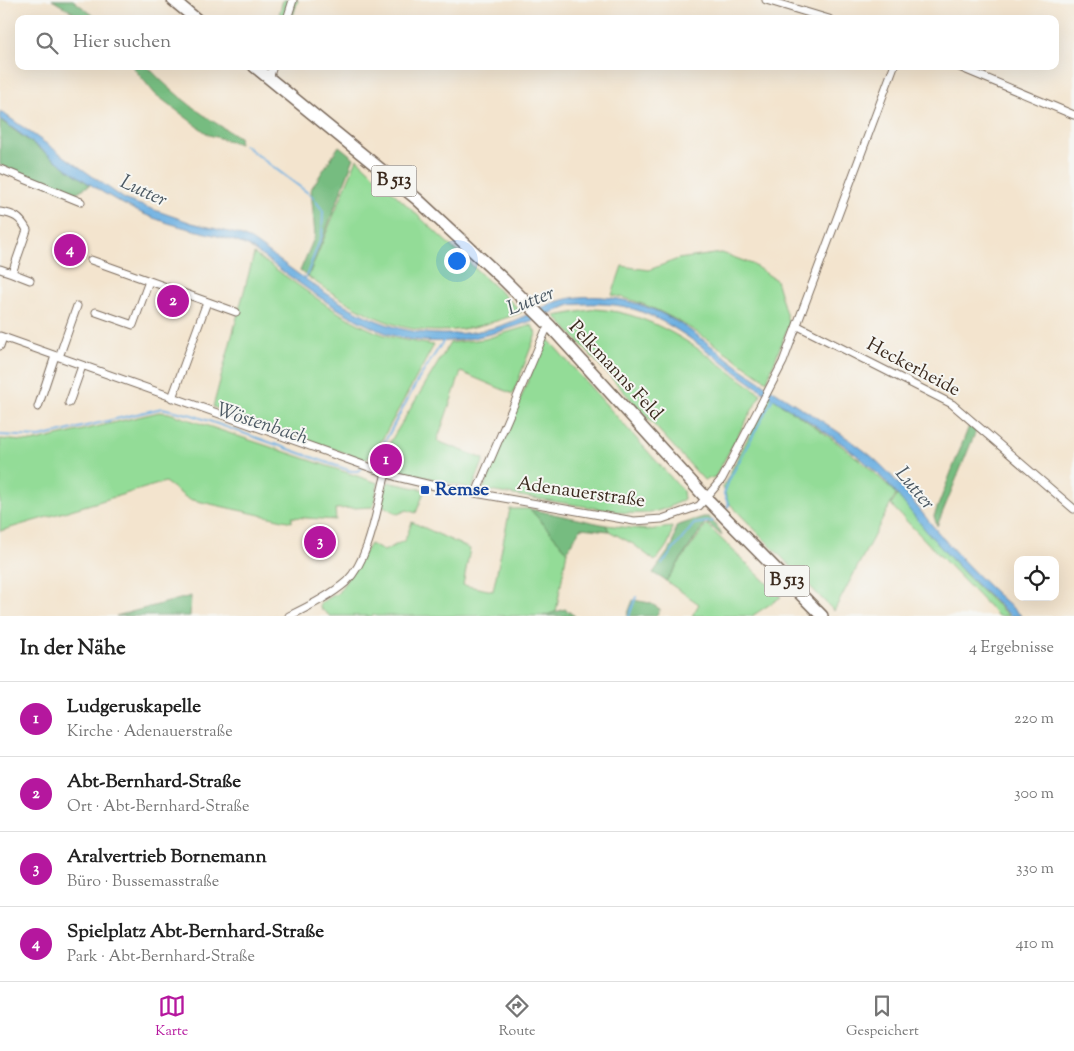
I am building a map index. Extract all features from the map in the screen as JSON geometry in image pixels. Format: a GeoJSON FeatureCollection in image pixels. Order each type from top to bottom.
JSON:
{"type":"FeatureCollection","features":[{"type":"Feature","properties":{"kind":"main road"},"geometry":{"type":"LineString","coordinates":[[173,0],[191,15]]}},
{"type":"Feature","properties":{"kind":"main road","name":"Pelkmanns Feld"},"geometry":{"type":"LineString","coordinates":[[259,70],[417,200],[528,304],[707,499],[822,616]]}},
{"type":"Feature","properties":{"kind":"street"},"geometry":{"type":"LineString","coordinates":[[288,15],[293,0]]}},
{"type":"Feature","properties":{"kind":"street"},"geometry":{"type":"LineString","coordinates":[[766,0],[816,15]]}},
{"type":"Feature","properties":{"kind":"street"},"geometry":{"type":"LineString","coordinates":[[269,79],[271,70]]}},
{"type":"Feature","properties":{"kind":"street"},"geometry":{"type":"LineString","coordinates":[[707,499],[722,479],[774,382],[798,326],[893,70]]}},
{"type":"Feature","properties":{"kind":"street"},"geometry":{"type":"LineString","coordinates":[[967,70],[1074,115]]}},
{"type":"Feature","properties":{"kind":"street"},"geometry":{"type":"LineString","coordinates":[[0,168],[81,202]]}},
{"type":"Feature","properties":{"kind":"street"},"geometry":{"type":"LineString","coordinates":[[0,212],[11,214],[21,219],[27,230],[12,273]]}},
{"type":"Feature","properties":{"kind":"street"},"geometry":{"type":"LineString","coordinates":[[91,260],[236,312]]}},
{"type":"Feature","properties":{"kind":"street"},"geometry":{"type":"LineString","coordinates":[[0,269],[30,280]]}},
{"type":"Feature","properties":{"kind":"street"},"geometry":{"type":"LineString","coordinates":[[96,312],[133,325],[149,281]]}},
{"type":"Feature","properties":{"kind":"street"},"geometry":{"type":"LineString","coordinates":[[172,398],[206,302]]}},
{"type":"Feature","properties":{"kind":"street"},"geometry":{"type":"LineString","coordinates":[[38,407],[77,306]]}},
{"type":"Feature","properties":{"kind":"street"},"geometry":{"type":"LineString","coordinates":[[476,494],[547,323]]}},
{"type":"Feature","properties":{"kind":"street","name":"Heckerheide"},"geometry":{"type":"LineString","coordinates":[[798,326],[952,404],[1074,509]]}},
{"type":"Feature","properties":{"kind":"street"},"geometry":{"type":"LineString","coordinates":[[0,346],[2,337]]}},
{"type":"Feature","properties":{"kind":"street","name":"Adenauerstraße"},"geometry":{"type":"LineString","coordinates":[[2,337],[360,464],[427,485],[634,521],[673,517],[699,506],[707,499]]}},
{"type":"Feature","properties":{"kind":"street"},"geometry":{"type":"LineString","coordinates":[[69,403],[82,366]]}},
{"type":"Feature","properties":{"kind":"street"},"geometry":{"type":"LineString","coordinates":[[293,615],[337,589],[347,581],[356,569],[367,543],[386,473]]}},
{"type":"Feature","properties":{"kind":"green space"},"geometry":{"type":"Polygon","coordinates":[[[52,0],[73,0],[93,15],[77,15],[52,0]]]}},
{"type":"Feature","properties":{"kind":"green space"},"geometry":{"type":"Polygon","coordinates":[[[283,0],[298,0],[293,15],[279,15],[283,0]]]}},
{"type":"Feature","properties":{"kind":"green space"},"geometry":{"type":"Polygon","coordinates":[[[135,70],[151,70],[190,105],[239,137],[240,144],[209,135],[155,94],[135,70]]]}},
{"type":"Feature","properties":{"kind":"green space"},"geometry":{"type":"Polygon","coordinates":[[[0,120],[90,185],[72,195],[0,165],[0,120]]]}},
{"type":"Feature","properties":{"kind":"green space"},"geometry":{"type":"Polygon","coordinates":[[[339,146],[354,158],[308,277],[300,271],[315,236],[311,189],[339,146]]]}},
{"type":"Feature","properties":{"kind":"green space"},"geometry":{"type":"Polygon","coordinates":[[[357,159],[522,312],[489,323],[460,329],[434,331],[410,328],[386,321],[362,310],[308,277],[357,159]]]}},
{"type":"Feature","properties":{"kind":"green space"},"geometry":{"type":"Polygon","coordinates":[[[63,243],[79,249],[77,259],[68,256],[66,260],[58,257],[63,243]]]}},
{"type":"Feature","properties":{"kind":"green space"},"geometry":{"type":"Polygon","coordinates":[[[722,253],[752,264],[776,280],[789,324],[767,381],[712,342],[674,319],[634,301],[612,295],[622,266],[649,270],[678,259],[722,253]]]}},
{"type":"Feature","properties":{"kind":"green space"},"geometry":{"type":"Polygon","coordinates":[[[254,254],[327,306],[358,324],[389,336],[434,345],[378,447],[366,460],[213,407],[254,254]]]}},
{"type":"Feature","properties":{"kind":"green space"},"geometry":{"type":"Polygon","coordinates":[[[595,309],[619,312],[663,328],[703,352],[761,394],[715,477],[704,480],[555,316],[595,309]]]}},
{"type":"Feature","properties":{"kind":"green space"},"geometry":{"type":"Polygon","coordinates":[[[532,325],[536,334],[513,394],[461,372],[437,441],[484,459],[472,489],[377,464],[450,343],[485,339],[532,325]]]}},
{"type":"Feature","properties":{"kind":"green space"},"geometry":{"type":"Polygon","coordinates":[[[546,337],[683,491],[684,499],[670,507],[649,513],[626,513],[483,490],[546,337]]]}},
{"type":"Feature","properties":{"kind":"green space"},"geometry":{"type":"Polygon","coordinates":[[[769,396],[851,453],[896,494],[834,611],[728,502],[723,487],[769,396]]]}},
{"type":"Feature","properties":{"kind":"green space"},"geometry":{"type":"Polygon","coordinates":[[[159,412],[169,413],[378,483],[373,507],[335,509],[336,520],[292,517],[292,522],[188,499],[165,482],[0,531],[0,439],[32,442],[159,412]]]}},
{"type":"Feature","properties":{"kind":"green space"},"geometry":{"type":"Polygon","coordinates":[[[969,426],[976,431],[937,526],[934,516],[969,426]]]}},
{"type":"Feature","properties":{"kind":"green space"},"geometry":{"type":"Polygon","coordinates":[[[388,482],[425,490],[416,513],[407,510],[398,514],[380,504],[388,482]]]}},
{"type":"Feature","properties":{"kind":"green space"},"geometry":{"type":"Polygon","coordinates":[[[898,494],[950,558],[1009,616],[998,616],[891,505],[898,494]]]}},
{"type":"Feature","properties":{"kind":"green space"},"geometry":{"type":"Polygon","coordinates":[[[510,509],[530,509],[567,551],[556,612],[543,616],[376,616],[373,614],[372,616],[330,616],[320,608],[320,603],[338,593],[370,544],[384,551],[405,540],[412,522],[470,549],[463,585],[493,591],[510,509]]]}},
{"type":"Feature","properties":{"kind":"green space"},"geometry":{"type":"Polygon","coordinates":[[[530,509],[606,525],[609,531],[581,528],[567,551],[530,509]]]}},
{"type":"Feature","properties":{"kind":"green space"},"geometry":{"type":"Polygon","coordinates":[[[703,517],[709,517],[722,536],[706,522],[666,581],[653,573],[673,545],[676,526],[703,517]]]}},
{"type":"Feature","properties":{"kind":"green space"},"geometry":{"type":"Polygon","coordinates":[[[707,524],[781,597],[752,616],[692,616],[699,604],[666,581],[707,524]]]}},
{"type":"Feature","properties":{"kind":"green space"},"geometry":{"type":"Polygon","coordinates":[[[606,525],[648,530],[672,527],[672,532],[667,546],[655,561],[633,544],[609,531],[606,525]]]}},
{"type":"Feature","properties":{"kind":"green space"},"geometry":{"type":"Polygon","coordinates":[[[191,596],[190,616],[116,616],[191,596]]]}},
{"type":"Feature","properties":{"kind":"green space"},"geometry":{"type":"Polygon","coordinates":[[[633,600],[650,603],[660,609],[656,616],[627,616],[633,600]]]}},
{"type":"Feature","properties":{"kind":"green space"},"geometry":{"type":"Polygon","coordinates":[[[565,609],[575,616],[543,616],[565,609]]]}},
{"type":"Feature","properties":{"kind":"water"},"geometry":{"type":"Polygon","coordinates":[[[0,111],[126,200],[192,223],[237,234],[251,240],[336,300],[364,315],[394,327],[425,333],[459,334],[497,327],[556,302],[576,297],[608,297],[653,309],[693,332],[743,370],[870,455],[897,482],[967,565],[1022,616],[1011,616],[978,586],[938,544],[891,487],[863,460],[693,341],[647,314],[616,305],[577,304],[499,332],[474,338],[450,341],[425,341],[400,337],[376,329],[342,312],[248,246],[222,237],[166,223],[121,203],[85,181],[0,119],[0,111]]]}},
{"type":"Feature","properties":{"kind":"waterway"},"geometry":{"type":"LineString","coordinates":[[244,145],[312,196],[323,211],[322,235],[305,279]]}},
{"type":"Feature","properties":{"kind":"waterway","name":"Wöstenbach"},"geometry":{"type":"LineString","coordinates":[[368,464],[377,456],[418,380],[444,340]]}},
{"type":"Feature","properties":{"kind":"waterway"},"geometry":{"type":"LineString","coordinates":[[727,507],[729,505],[724,494],[729,480],[774,396]]}},
{"type":"Feature","properties":{"kind":"waterway","name":"Wöstenbach"},"geometry":{"type":"LineString","coordinates":[[0,435],[40,437],[162,408],[192,415],[351,471],[358,471],[362,468]]}},
{"type":"Feature","properties":{"kind":"waterway"},"geometry":{"type":"LineString","coordinates":[[662,564],[694,524],[713,521]]}},
{"type":"Feature","properties":{"kind":"waterway"},"geometry":{"type":"LineString","coordinates":[[629,616],[636,597]]}},
{"type":"Feature","properties":{"kind":"place","name":"Spielplatz Abt-Bernhard-Straße"},"geometry":{"type":"Point","coordinates":[70,250]}},
{"type":"Feature","properties":{"kind":"place","name":"Abt-Bernhard-Straße"},"geometry":{"type":"Point","coordinates":[173,301]}},
{"type":"Feature","properties":{"kind":"place","name":"Ludgeruskapelle"},"geometry":{"type":"Point","coordinates":[386,460]}},
{"type":"Feature","properties":{"kind":"place","name":"Remse"},"geometry":{"type":"Point","coordinates":[425,490]}},
{"type":"Feature","properties":{"kind":"place","name":"Aralvertrieb Bornemann"},"geometry":{"type":"Point","coordinates":[320,542]}},
{"type":"Feature","properties":{"kind":"water label","name":"Lutter"},"geometry":{"type":"Point","coordinates":[143,192]}},
{"type":"Feature","properties":{"kind":"water label","name":"Lutter"},"geometry":{"type":"Point","coordinates":[531,302]}},
{"type":"Feature","properties":{"kind":"water label","name":"Lutter"},"geometry":{"type":"Point","coordinates":[914,489]}}]}
